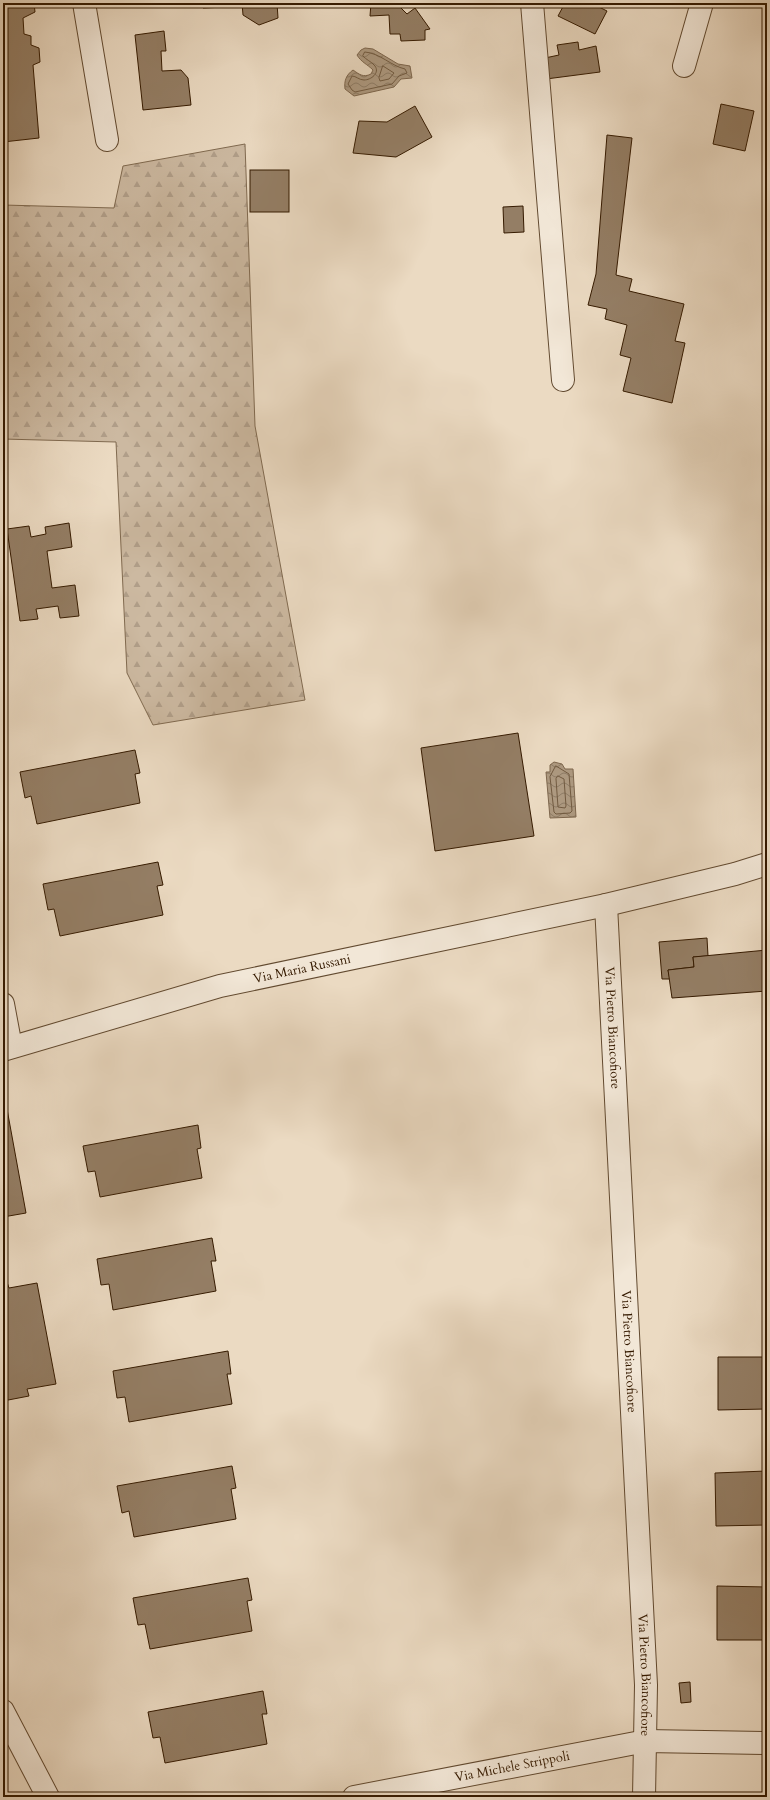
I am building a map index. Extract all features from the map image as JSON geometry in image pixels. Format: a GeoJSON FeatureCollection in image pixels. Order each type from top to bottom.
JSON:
{"type":"FeatureCollection","features":[{"type":"Feature","properties":{"kind":"street"},"geometry":{"type":"LineString","coordinates":[[84,3],[106,140]]}},
{"type":"Feature","properties":{"kind":"street"},"geometry":{"type":"LineString","coordinates":[[532,3],[563,380]]}},
{"type":"Feature","properties":{"kind":"street"},"geometry":{"type":"LineString","coordinates":[[684,66],[702,3]]}},
{"type":"Feature","properties":{"kind":"street","name":"Via Maria Russani"},"geometry":{"type":"LineString","coordinates":[[7,1048],[220,986],[606,906],[735,874],[767,864]]}},
{"type":"Feature","properties":{"kind":"street","name":"Via Pietro Biancofiore"},"geometry":{"type":"LineString","coordinates":[[606,906],[646,1686],[644,1797]]}},
{"type":"Feature","properties":{"kind":"street"},"geometry":{"type":"LineString","coordinates":[[3,1004],[7,1048]]}},
{"type":"Feature","properties":{"kind":"street"},"geometry":{"type":"LineString","coordinates":[[3,1711],[48,1797]]}},
{"type":"Feature","properties":{"kind":"street","name":"Via Michele Strippoli"},"geometry":{"type":"LineString","coordinates":[[354,1797],[646,1741],[767,1743]]}},
{"type":"Feature","properties":{"kind":"green space"},"geometry":{"type":"Polygon","coordinates":[[[245,144],[255,426],[305,700],[153,725],[127,673],[116,442],[3,439],[3,205],[114,208],[123,166],[245,144]]]}},
{"type":"Feature","properties":{"kind":"water"},"geometry":{"type":"Polygon","coordinates":[[[365,48],[373,49],[398,64],[410,66],[412,78],[401,79],[394,87],[354,96],[345,89],[345,81],[347,76],[353,70],[366,76],[371,74],[373,70],[357,55],[365,48]]]}},
{"type":"Feature","properties":{"kind":"water"},"geometry":{"type":"Polygon","coordinates":[[[554,762],[562,764],[565,769],[573,769],[576,817],[550,818],[546,772],[550,772],[550,765],[554,762]]]}},
{"type":"Feature","properties":{"kind":"building"},"geometry":{"type":"Polygon","coordinates":[[[13,3],[34,3],[35,12],[23,18],[24,34],[31,36],[31,45],[39,48],[40,62],[33,65],[39,138],[3,142],[3,22],[7,22],[7,7],[13,3]]]}},
{"type":"Feature","properties":{"kind":"building"},"geometry":{"type":"Polygon","coordinates":[[[203,3],[226,3],[226,7],[203,8],[203,3]]]}},
{"type":"Feature","properties":{"kind":"building"},"geometry":{"type":"Polygon","coordinates":[[[242,3],[277,3],[278,18],[259,25],[243,15],[242,3]]]}},
{"type":"Feature","properties":{"kind":"building"},"geometry":{"type":"Polygon","coordinates":[[[371,3],[396,3],[407,14],[415,8],[430,29],[425,30],[425,40],[401,41],[400,34],[390,34],[389,15],[370,16],[371,3]]]}},
{"type":"Feature","properties":{"kind":"building"},"geometry":{"type":"Polygon","coordinates":[[[565,3],[591,3],[607,11],[595,34],[558,16],[565,3]]]}},
{"type":"Feature","properties":{"kind":"building"},"geometry":{"type":"Polygon","coordinates":[[[164,31],[166,51],[161,51],[162,71],[181,70],[188,78],[191,105],[143,110],[135,35],[164,31]]]}},
{"type":"Feature","properties":{"kind":"building"},"geometry":{"type":"Polygon","coordinates":[[[578,42],[579,50],[596,46],[600,72],[546,79],[545,58],[559,55],[557,45],[578,42]]]}},
{"type":"Feature","properties":{"kind":"building"},"geometry":{"type":"Polygon","coordinates":[[[721,104],[754,111],[745,151],[713,144],[721,104]]]}},
{"type":"Feature","properties":{"kind":"building"},"geometry":{"type":"Polygon","coordinates":[[[415,106],[432,137],[396,157],[353,153],[359,121],[387,122],[415,106]]]}},
{"type":"Feature","properties":{"kind":"building"},"geometry":{"type":"Polygon","coordinates":[[[607,135],[632,138],[616,275],[632,279],[629,291],[684,304],[675,341],[685,343],[672,403],[623,391],[631,358],[620,355],[627,325],[605,319],[607,309],[588,305],[596,274],[607,135]]]}},
{"type":"Feature","properties":{"kind":"building"},"geometry":{"type":"Polygon","coordinates":[[[250,170],[289,170],[289,212],[250,212],[250,170]]]}},
{"type":"Feature","properties":{"kind":"building"},"geometry":{"type":"Polygon","coordinates":[[[523,206],[524,232],[504,233],[503,207],[523,206]]]}},
{"type":"Feature","properties":{"kind":"building"},"geometry":{"type":"Polygon","coordinates":[[[69,523],[72,547],[47,551],[52,588],[75,585],[79,616],[60,618],[58,606],[36,609],[38,619],[20,621],[7,529],[29,526],[31,537],[46,534],[45,527],[69,523]]]}},
{"type":"Feature","properties":{"kind":"building"},"geometry":{"type":"Polygon","coordinates":[[[518,733],[534,836],[435,851],[421,748],[518,733]]]}},
{"type":"Feature","properties":{"kind":"building"},"geometry":{"type":"Polygon","coordinates":[[[135,750],[140,773],[135,774],[140,803],[37,824],[31,796],[25,798],[20,772],[135,750]]]}},
{"type":"Feature","properties":{"kind":"building"},"geometry":{"type":"Polygon","coordinates":[[[158,862],[163,885],[157,886],[163,915],[60,936],[54,909],[48,910],[43,884],[158,862]]]}},
{"type":"Feature","properties":{"kind":"building"},"geometry":{"type":"Polygon","coordinates":[[[707,938],[708,956],[693,957],[694,967],[668,970],[670,979],[662,979],[659,942],[707,938]]]}},
{"type":"Feature","properties":{"kind":"building"},"geometry":{"type":"Polygon","coordinates":[[[767,950],[767,991],[672,998],[668,970],[694,967],[693,957],[767,950]]]}},
{"type":"Feature","properties":{"kind":"building"},"geometry":{"type":"Polygon","coordinates":[[[7,1109],[26,1213],[3,1217],[3,1110],[7,1109]]]}},
{"type":"Feature","properties":{"kind":"building"},"geometry":{"type":"Polygon","coordinates":[[[198,1125],[201,1148],[197,1149],[202,1178],[100,1197],[95,1171],[88,1172],[83,1146],[198,1125]]]}},
{"type":"Feature","properties":{"kind":"building"},"geometry":{"type":"Polygon","coordinates":[[[212,1238],[216,1261],[211,1261],[216,1291],[113,1310],[109,1284],[101,1285],[97,1259],[212,1238]]]}},
{"type":"Feature","properties":{"kind":"building"},"geometry":{"type":"Polygon","coordinates":[[[3,1282],[7,1282],[9,1288],[37,1283],[56,1384],[27,1389],[29,1396],[3,1401],[3,1282]]]}},
{"type":"Feature","properties":{"kind":"building"},"geometry":{"type":"Polygon","coordinates":[[[228,1351],[231,1374],[227,1374],[232,1404],[129,1422],[125,1397],[117,1398],[113,1371],[228,1351]]]}},
{"type":"Feature","properties":{"kind":"building"},"geometry":{"type":"Polygon","coordinates":[[[718,1357],[767,1357],[767,1409],[718,1410],[718,1357]]]}},
{"type":"Feature","properties":{"kind":"building"},"geometry":{"type":"Polygon","coordinates":[[[232,1466],[236,1488],[231,1489],[236,1519],[134,1537],[129,1511],[122,1513],[117,1486],[232,1466]]]}},
{"type":"Feature","properties":{"kind":"building"},"geometry":{"type":"Polygon","coordinates":[[[767,1471],[767,1525],[716,1526],[715,1473],[767,1471]]]}},
{"type":"Feature","properties":{"kind":"building"},"geometry":{"type":"Polygon","coordinates":[[[248,1578],[252,1600],[247,1601],[252,1631],[150,1649],[145,1624],[138,1625],[133,1598],[248,1578]]]}},
{"type":"Feature","properties":{"kind":"building"},"geometry":{"type":"Polygon","coordinates":[[[717,1586],[767,1587],[767,1640],[717,1640],[717,1586]]]}},
{"type":"Feature","properties":{"kind":"building"},"geometry":{"type":"Polygon","coordinates":[[[690,1682],[691,1702],[681,1703],[679,1683],[690,1682]]]}},
{"type":"Feature","properties":{"kind":"building"},"geometry":{"type":"Polygon","coordinates":[[[263,1691],[267,1714],[262,1714],[267,1744],[165,1763],[160,1737],[153,1738],[148,1712],[263,1691]]]}}]}
